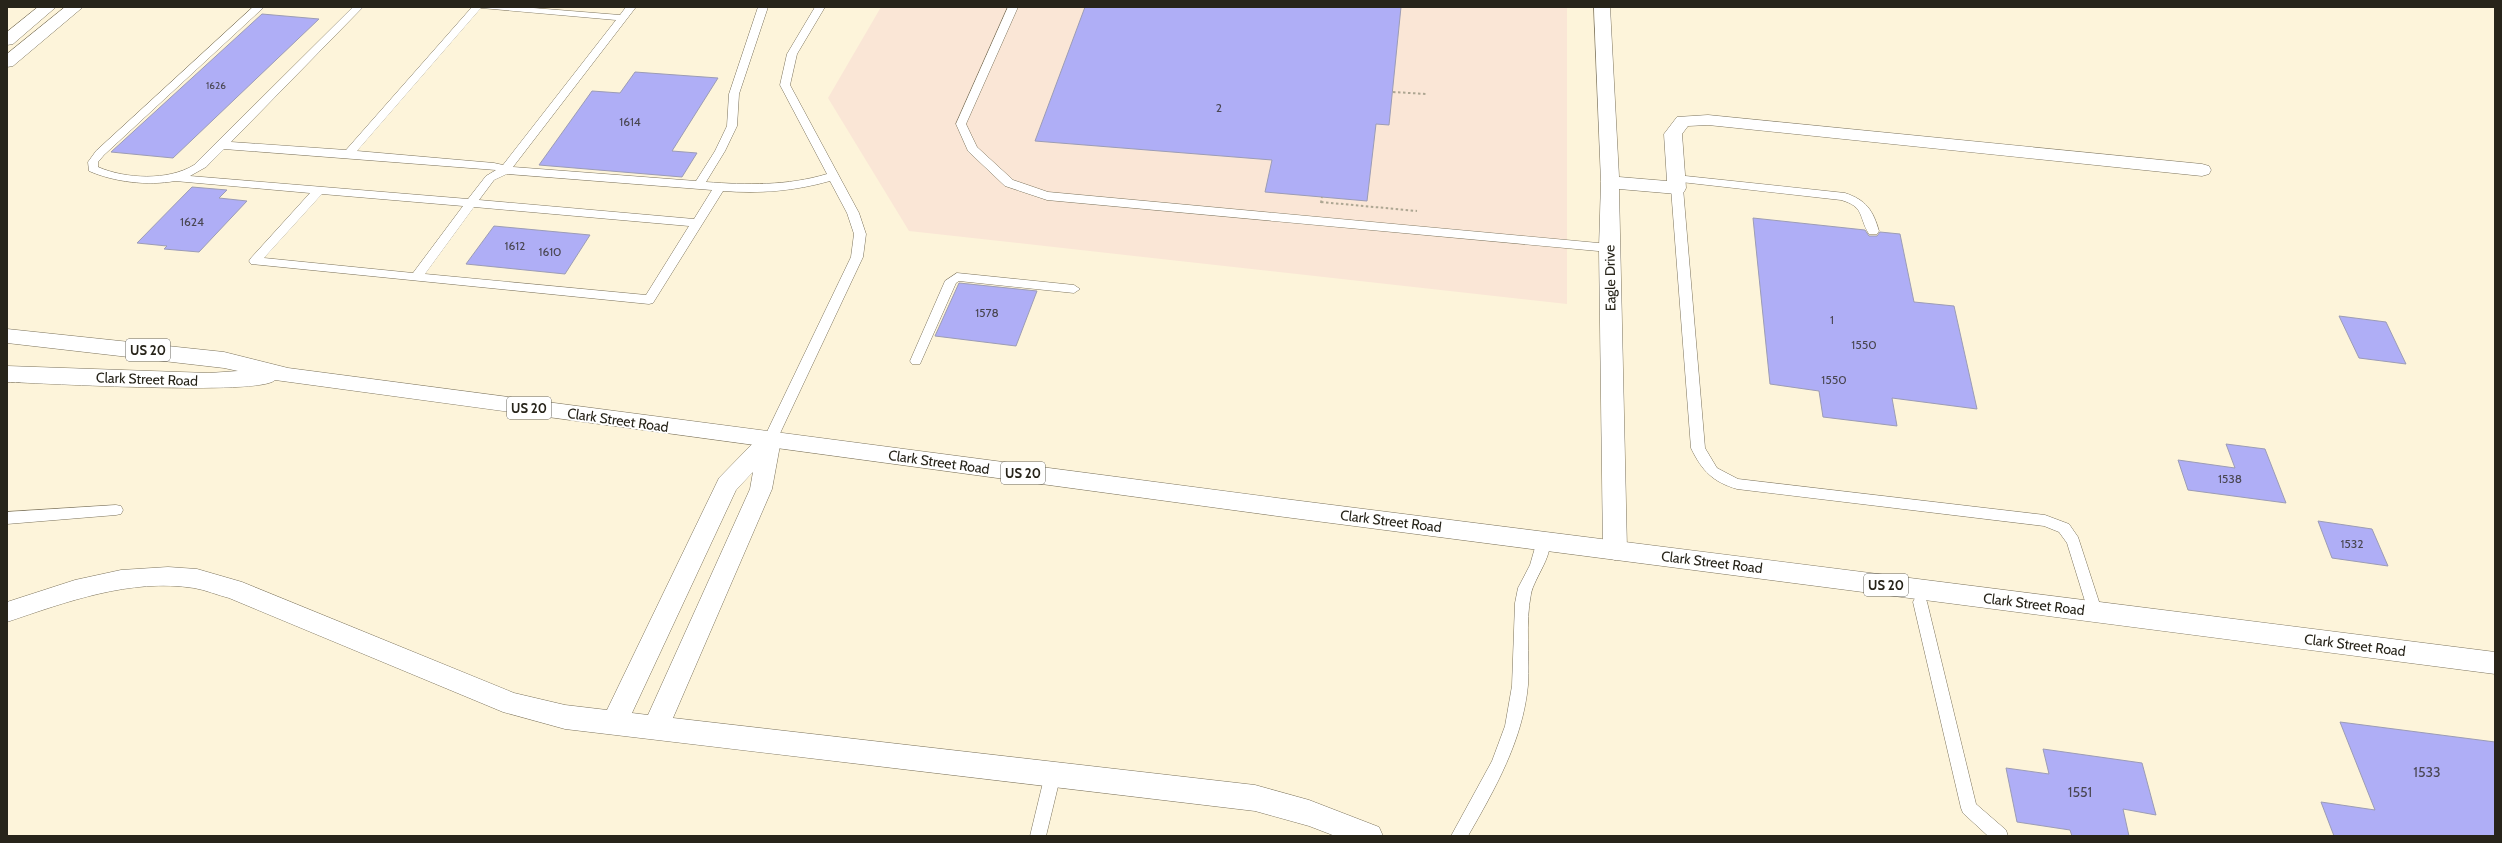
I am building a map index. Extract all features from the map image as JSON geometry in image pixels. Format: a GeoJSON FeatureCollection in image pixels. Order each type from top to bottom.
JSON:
{"type":"FeatureCollection","features":[{"type":"Feature","properties":{"kind":"main road"},"geometry":{"type":"LineString","coordinates":[[7,40],[48,7]]}},
{"type":"Feature","properties":{"kind":"main road"},"geometry":{"type":"LineString","coordinates":[[7,62],[75,7]]}},
{"type":"Feature","properties":{"kind":"main road","name":"Eagle Drive"},"geometry":{"type":"LineString","coordinates":[[1602,7],[1610,182],[1609,248],[1615,550]]}},
{"type":"Feature","properties":{"kind":"main road"},"geometry":{"type":"LineString","coordinates":[[1610,182],[1676,184],[1673,134],[1683,121],[1716,121],[2202,170]]}},
{"type":"Feature","properties":{"kind":"main road","name":"Clark Street Road"},"geometry":{"type":"LineString","coordinates":[[7,336],[224,360],[288,376],[1543,541],[2495,663]]}},
{"type":"Feature","properties":{"kind":"main road","name":"Clark Street Road"},"geometry":{"type":"LineString","coordinates":[[7,374],[209,381],[288,376]]}},
{"type":"Feature","properties":{"kind":"main road"},"geometry":{"type":"LineString","coordinates":[[614,723],[728,484],[770,440]]}},
{"type":"Feature","properties":{"kind":"main road"},"geometry":{"type":"LineString","coordinates":[[655,728],[761,490],[770,440]]}},
{"type":"Feature","properties":{"kind":"main road"},"geometry":{"type":"LineString","coordinates":[[7,612],[107,582],[155,577],[193,578],[233,589],[512,704],[564,717],[1255,798],[1308,813],[1369,836]]}},
{"type":"Feature","properties":{"kind":"lane"},"geometry":{"type":"LineString","coordinates":[[258,7],[93,162],[93,170],[101,174],[318,190],[697,223]]}},
{"type":"Feature","properties":{"kind":"lane"},"geometry":{"type":"LineString","coordinates":[[170,178],[190,173],[202,165],[358,7]]}},
{"type":"Feature","properties":{"kind":"lane"},"geometry":{"type":"LineString","coordinates":[[349,154],[477,7]]}},
{"type":"Feature","properties":{"kind":"lane"},"geometry":{"type":"LineString","coordinates":[[485,7],[623,18]]}},
{"type":"Feature","properties":{"kind":"lane"},"geometry":{"type":"LineString","coordinates":[[416,277],[490,178],[505,170],[631,7]]}},
{"type":"Feature","properties":{"kind":"lane"},"geometry":{"type":"LineString","coordinates":[[699,185],[720,151],[732,126],[734,94],[763,7]]}},
{"type":"Feature","properties":{"kind":"lane"},"geometry":{"type":"LineString","coordinates":[[770,440],[857,257],[860,234],[853,213],[785,85],[786,70],[792,53],[820,7]]}},
{"type":"Feature","properties":{"kind":"lane"},"geometry":{"type":"LineString","coordinates":[[1013,7],[961,124],[972,149],[1009,183],[1047,196],[1609,248]]}},
{"type":"Feature","properties":{"kind":"lane"},"geometry":{"type":"LineString","coordinates":[[222,145],[494,166],[505,170],[699,185],[777,188],[804,184],[834,176]]}},
{"type":"Feature","properties":{"kind":"lane"},"geometry":{"type":"LineString","coordinates":[[1873,231],[1864,206],[1848,198],[1676,184],[1698,448],[1705,465],[1718,477],[1737,484],[2045,521],[2064,528],[2073,541],[2095,612]]}},
{"type":"Feature","properties":{"kind":"lane"},"geometry":{"type":"LineString","coordinates":[[318,190],[255,261],[649,300],[720,186]]}},
{"type":"Feature","properties":{"kind":"lane"},"geometry":{"type":"LineString","coordinates":[[916,361],[951,281],[957,277],[1074,289]]}},
{"type":"Feature","properties":{"kind":"lane"},"geometry":{"type":"LineString","coordinates":[[7,518],[116,510]]}},
{"type":"Feature","properties":{"kind":"lane"},"geometry":{"type":"LineString","coordinates":[[1459,836],[1493,777],[1512,732],[1521,685],[1524,592],[1538,562],[1543,541]]}},
{"type":"Feature","properties":{"kind":"lane"},"geometry":{"type":"LineString","coordinates":[[1920,602],[1969,808],[2000,836]]}},
{"type":"Feature","properties":{"kind":"lane"},"geometry":{"type":"LineString","coordinates":[[1038,836],[1053,774]]}},
{"type":"Feature","properties":{"kind":"path"},"geometry":{"type":"LineString","coordinates":[[1392,92],[1426,94]]}},
{"type":"Feature","properties":{"kind":"path"},"geometry":{"type":"LineString","coordinates":[[1321,202],[1418,211]]}},
{"type":"Feature","properties":{"kind":"shaded area"},"geometry":{"type":"Polygon","coordinates":[[[881,7],[1567,7],[1567,304],[909,231],[828,98],[881,7]]]}},
{"type":"Feature","properties":{"kind":"building"},"geometry":{"type":"Polygon","coordinates":[[[1085,7],[1401,7],[1389,125],[1376,124],[1367,201],[1265,192],[1272,160],[1035,141],[1085,7]]]}},
{"type":"Feature","properties":{"kind":"building"},"geometry":{"type":"Polygon","coordinates":[[[262,14],[319,19],[173,158],[111,152],[262,14]]]}},
{"type":"Feature","properties":{"kind":"building"},"geometry":{"type":"Polygon","coordinates":[[[635,72],[718,78],[672,151],[697,153],[682,177],[539,165],[592,91],[620,93],[635,72]]]}},
{"type":"Feature","properties":{"kind":"building"},"geometry":{"type":"Polygon","coordinates":[[[192,187],[227,190],[219,198],[247,201],[199,252],[164,249],[167,246],[137,243],[192,187]]]}},
{"type":"Feature","properties":{"kind":"building"},"geometry":{"type":"Polygon","coordinates":[[[1753,218],[1865,230],[1869,236],[1877,236],[1880,232],[1900,234],[1914,302],[1954,306],[1977,409],[1892,398],[1897,426],[1823,417],[1819,391],[1770,384],[1753,218]]]}},
{"type":"Feature","properties":{"kind":"building"},"geometry":{"type":"Polygon","coordinates":[[[494,226],[590,235],[565,274],[466,264],[494,226]]]}},
{"type":"Feature","properties":{"kind":"building"},"geometry":{"type":"Polygon","coordinates":[[[959,283],[1037,291],[1016,346],[935,336],[959,283]]]}},
{"type":"Feature","properties":{"kind":"building"},"geometry":{"type":"Polygon","coordinates":[[[2339,316],[2386,322],[2406,364],[2359,358],[2339,316]]]}},
{"type":"Feature","properties":{"kind":"building"},"geometry":{"type":"Polygon","coordinates":[[[2226,444],[2265,449],[2286,503],[2188,490],[2178,460],[2235,468],[2226,444]]]}},
{"type":"Feature","properties":{"kind":"building"},"geometry":{"type":"Polygon","coordinates":[[[2318,521],[2372,529],[2388,566],[2332,558],[2318,521]]]}},
{"type":"Feature","properties":{"kind":"building"},"geometry":{"type":"Polygon","coordinates":[[[2340,722],[2495,742],[2495,836],[2334,836],[2321,802],[2375,810],[2340,722]]]}},
{"type":"Feature","properties":{"kind":"building"},"geometry":{"type":"Polygon","coordinates":[[[2043,749],[2142,763],[2156,815],[2123,809],[2129,836],[2072,836],[2070,830],[2017,822],[2006,768],[2049,774],[2043,749]]]}}]}
